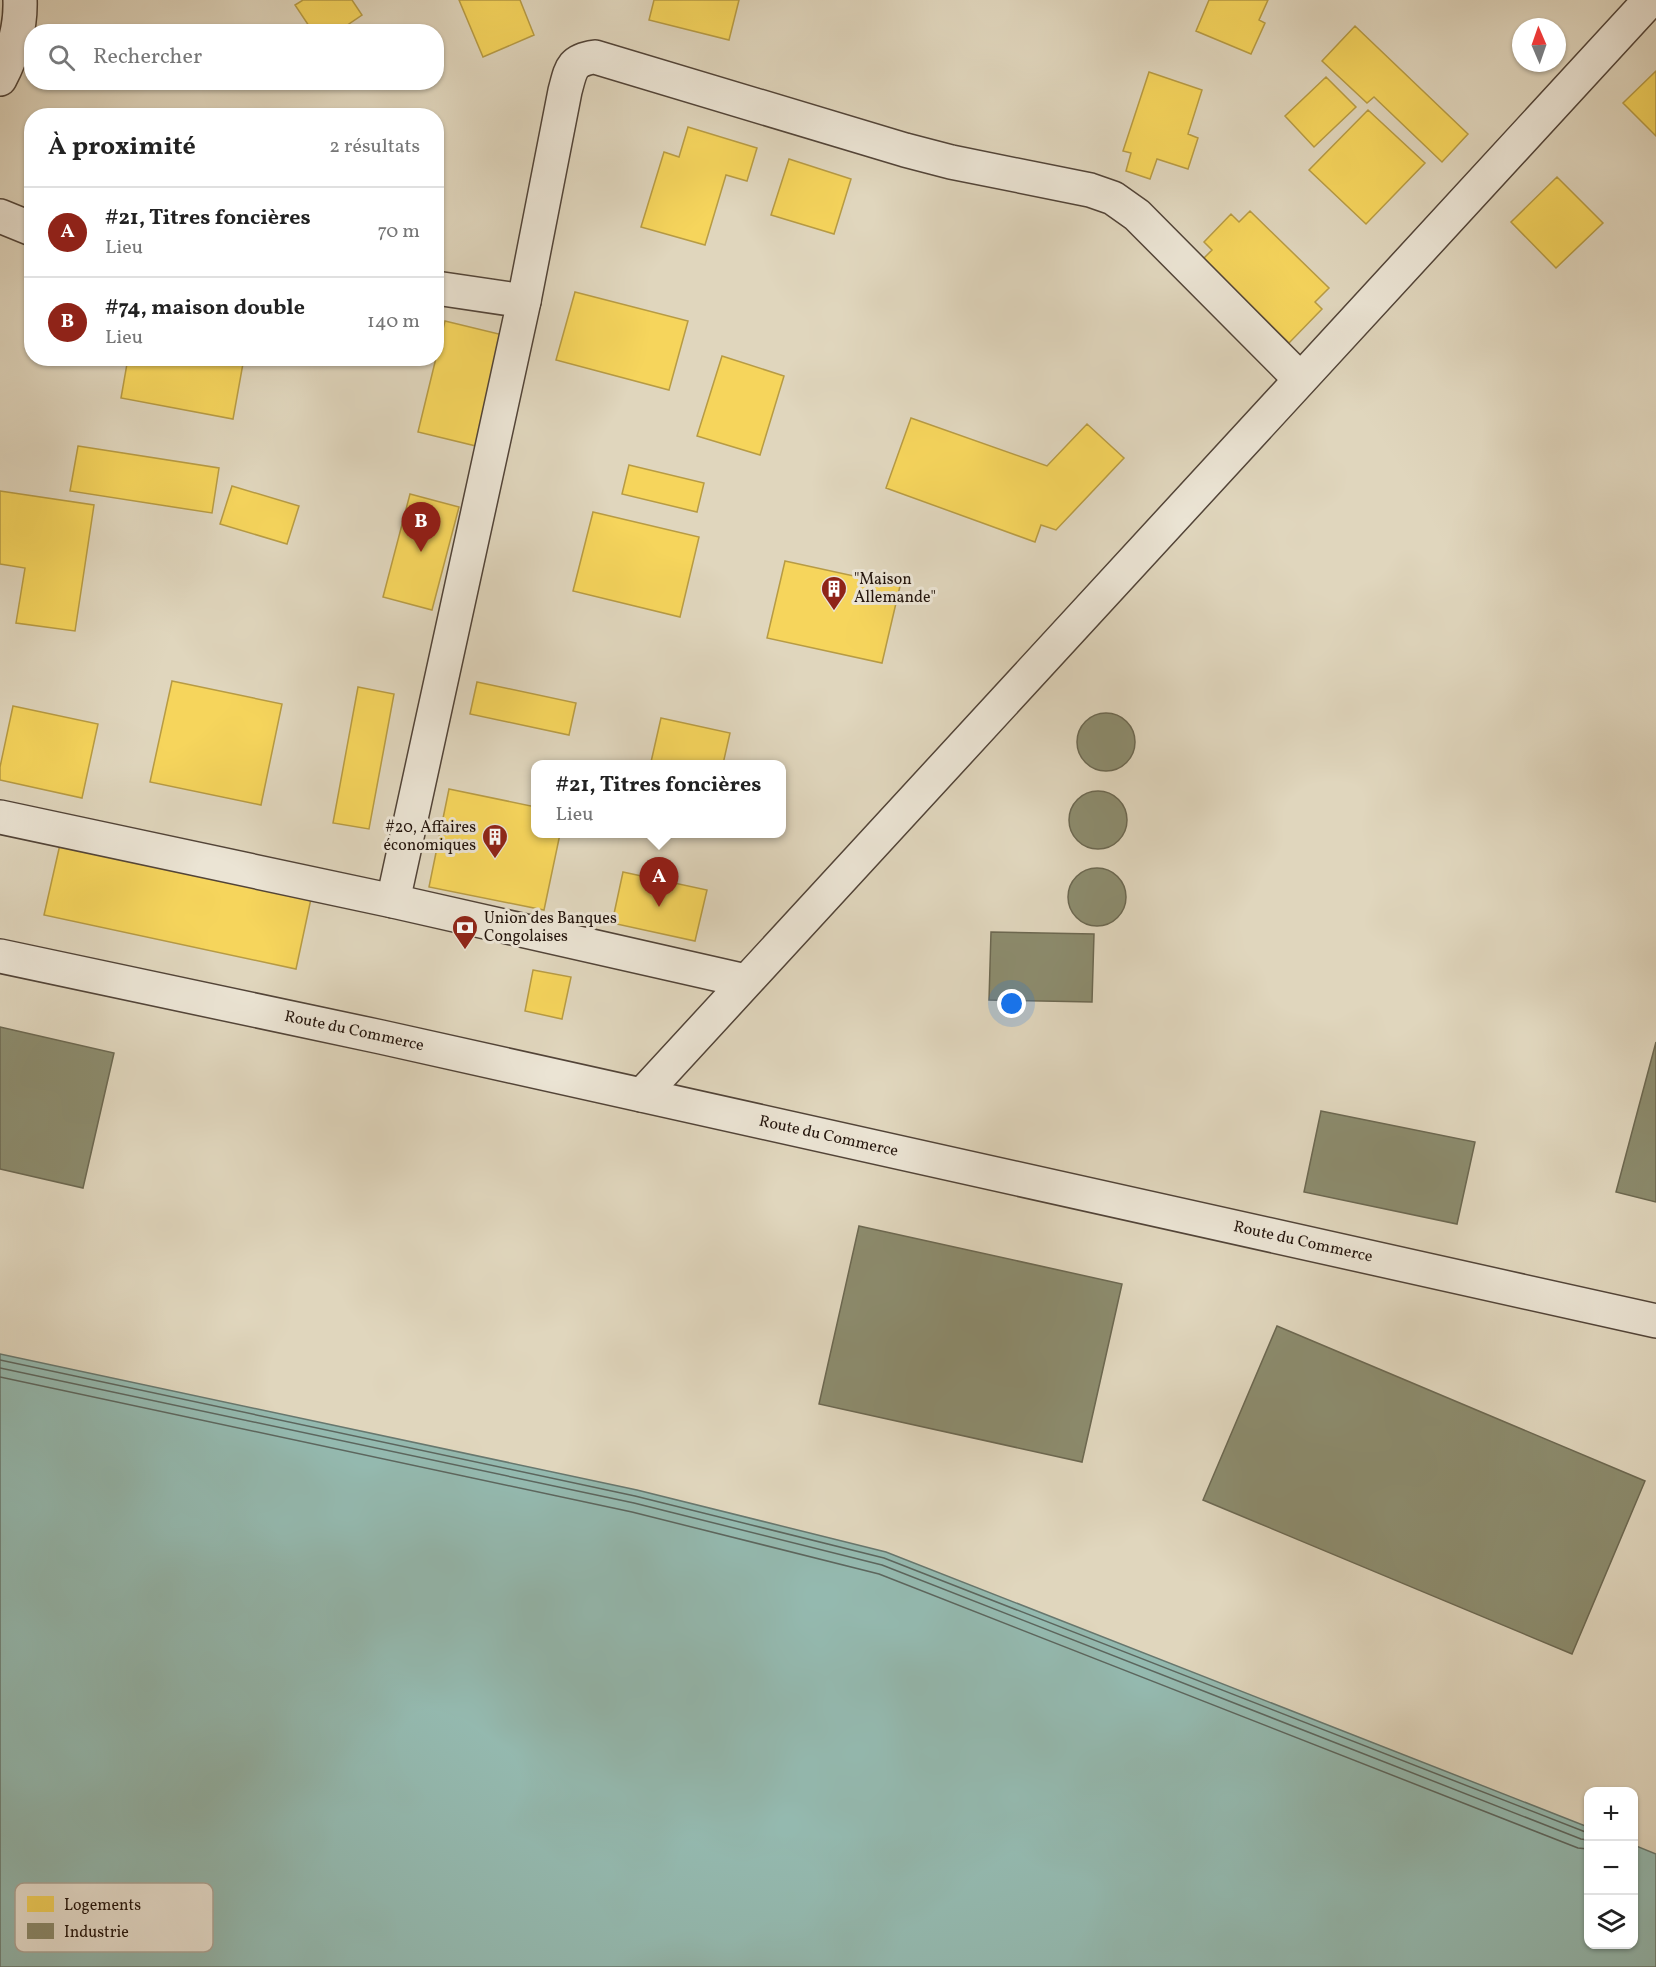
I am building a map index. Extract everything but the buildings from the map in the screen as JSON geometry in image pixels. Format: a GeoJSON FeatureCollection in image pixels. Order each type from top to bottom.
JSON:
{"type":"FeatureCollection","features":[{"type":"Feature","properties":{"kind":"street"},"geometry":{"type":"LineString","coordinates":[[0,79],[17,38],[21,16],[20,0]]}},
{"type":"Feature","properties":{"kind":"street"},"geometry":{"type":"LineString","coordinates":[[642,1095],[1650,0]]}},
{"type":"Feature","properties":{"kind":"street"},"geometry":{"type":"LineString","coordinates":[[393,901],[524,301],[565,91],[572,67],[582,59],[595,57],[905,150],[951,162],[1090,189],[1113,198],[1137,215],[1300,379]]}},
{"type":"Feature","properties":{"kind":"street"},"geometry":{"type":"LineString","coordinates":[[0,216],[24,226]]}},
{"type":"Feature","properties":{"kind":"street"},"geometry":{"type":"LineString","coordinates":[[444,289],[524,301]]}},
{"type":"Feature","properties":{"kind":"street"},"geometry":{"type":"LineString","coordinates":[[0,817],[393,901],[746,981]]}},
{"type":"Feature","properties":{"kind":"street","name":"Route du Commerce"},"geometry":{"type":"LineString","coordinates":[[0,956],[642,1095],[1656,1321]]}},
{"type":"Feature","properties":{"kind":"water"},"geometry":{"type":"Polygon","coordinates":[[[0,1354],[637,1490],[886,1552],[1584,1825],[1584,1949],[1638,1949],[1638,1847],[1656,1854],[1656,1967],[0,1967],[0,1354]]]}},
{"type":"Feature","properties":{"kind":"place","name":"#74, maison double"},"geometry":{"type":"Point","coordinates":[421,552]}},
{"type":"Feature","properties":{"kind":"place","name":"\"Maison Allemande\""},"geometry":{"type":"Point","coordinates":[834,612]}},
{"type":"Feature","properties":{"kind":"place","name":"#20, Affaires économiques"},"geometry":{"type":"Point","coordinates":[495,860]}},
{"type":"Feature","properties":{"kind":"place","name":"#21, Titres foncières"},"geometry":{"type":"Point","coordinates":[659,907]}},
{"type":"Feature","properties":{"kind":"place","name":"Union des Banques Congolaises"},"geometry":{"type":"Point","coordinates":[465,951]}}]}
